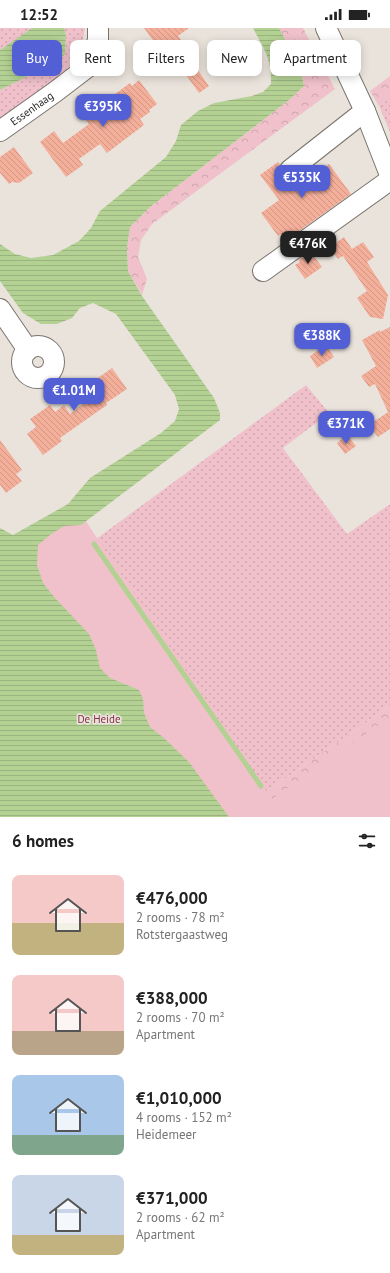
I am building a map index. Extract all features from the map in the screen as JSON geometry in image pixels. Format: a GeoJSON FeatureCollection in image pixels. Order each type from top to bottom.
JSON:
{"type":"FeatureCollection","features":[{"type":"Feature","properties":{"kind":"street","name":"Essenhaag"},"geometry":{"type":"LineString","coordinates":[[0,131],[89,66],[98,40],[98,28]]}},
{"type":"Feature","properties":{"kind":"street"},"geometry":{"type":"LineString","coordinates":[[326,28],[365,111],[390,174]]}},
{"type":"Feature","properties":{"kind":"street"},"geometry":{"type":"LineString","coordinates":[[290,170],[365,111]]}},
{"type":"Feature","properties":{"kind":"street"},"geometry":{"type":"LineString","coordinates":[[262,271],[390,180]]}},
{"type":"Feature","properties":{"kind":"street"},"geometry":{"type":"LineString","coordinates":[[0,309],[28,350]]}},
{"type":"Feature","properties":{"kind":"green space"},"geometry":{"type":"Polygon","coordinates":[[[0,28],[32,28],[15,40],[12,40],[12,42],[0,50],[0,28]]]}},
{"type":"Feature","properties":{"kind":"green space"},"geometry":{"type":"Polygon","coordinates":[[[64,28],[85,28],[83,40],[70,40],[70,65],[62,74],[62,57],[65,54],[66,35],[64,28]]]}},
{"type":"Feature","properties":{"kind":"green space"},"geometry":{"type":"Polygon","coordinates":[[[279,28],[303,28],[309,40],[286,40],[279,28]]]}},
{"type":"Feature","properties":{"kind":"green space"},"geometry":{"type":"Polygon","coordinates":[[[28,76],[59,76],[0,119],[0,90],[28,76]]]}},
{"type":"Feature","properties":{"kind":"green space"},"geometry":{"type":"Polygon","coordinates":[[[301,76],[328,76],[335,89],[152,224],[141,240],[138,257],[147,279],[142,295],[128,271],[127,248],[130,227],[150,207],[289,100],[304,86],[301,76]]]}},
{"type":"Feature","properties":{"kind":"green space"},"geometry":{"type":"Polygon","coordinates":[[[390,76],[390,98],[379,106],[370,91],[390,76]]]}},
{"type":"Feature","properties":{"kind":"green space"},"geometry":{"type":"Polygon","coordinates":[[[390,98],[390,132],[379,106],[390,98]]]}},
{"type":"Feature","properties":{"kind":"green space"},"geometry":{"type":"Polygon","coordinates":[[[306,385],[329,413],[283,448],[347,534],[390,504],[390,706],[243,808],[92,542],[306,385]]]}},
{"type":"Feature","properties":{"kind":"green space","name":"De Heide"},"geometry":{"type":"Polygon","coordinates":[[[81,514],[272,799],[390,717],[390,817],[0,817],[0,556],[81,514]]]}},
{"type":"Feature","properties":{"kind":"green space"},"geometry":{"type":"Polygon","coordinates":[[[390,706],[390,817],[243,808],[390,706]]]}},
{"type":"Feature","properties":{"kind":"shaded area"},"geometry":{"type":"Polygon","coordinates":[[[32,28],[64,28],[66,35],[65,54],[62,57],[62,40],[15,40],[32,28]]]}},
{"type":"Feature","properties":{"kind":"shaded area","name":"De Heide"},"geometry":{"type":"Polygon","coordinates":[[[253,28],[279,28],[286,40],[270,40],[270,68],[262,40],[260,40],[253,28]]]}},
{"type":"Feature","properties":{"kind":"shaded area"},"geometry":{"type":"Polygon","coordinates":[[[12,42],[12,76],[28,76],[0,90],[0,50],[12,42]]]}},
{"type":"Feature","properties":{"kind":"shaded area","name":"De Heide"},"geometry":{"type":"Polygon","coordinates":[[[271,76],[301,76],[304,86],[289,100],[150,207],[130,227],[127,248],[128,271],[142,296],[214,398],[220,413],[220,420],[81,525],[64,526],[38,545],[37,565],[43,583],[89,634],[96,650],[100,668],[110,678],[139,690],[143,699],[144,713],[150,727],[189,762],[229,817],[0,817],[0,528],[13,535],[68,504],[90,478],[161,433],[175,421],[179,409],[175,395],[116,314],[93,303],[80,308],[72,318],[57,324],[41,324],[23,313],[0,281],[0,244],[15,254],[31,258],[53,255],[79,241],[91,228],[100,211],[166,157],[176,141],[181,125],[198,111],[214,103],[252,96],[263,92],[271,84],[271,76]]]}},
{"type":"Feature","properties":{"kind":"building"},"geometry":{"type":"Polygon","coordinates":[[[144,28],[189,28],[178,36],[181,40],[153,40],[144,28]]]}},
{"type":"Feature","properties":{"kind":"building"},"geometry":{"type":"Polygon","coordinates":[[[199,72],[209,86],[199,93],[187,76],[199,76],[199,72]]]}},
{"type":"Feature","properties":{"kind":"building"},"geometry":{"type":"Polygon","coordinates":[[[139,80],[157,104],[149,110],[150,112],[140,119],[144,125],[107,153],[100,144],[79,159],[83,165],[66,177],[40,142],[54,131],[63,143],[89,124],[84,117],[130,83],[132,86],[139,80]]]}},
{"type":"Feature","properties":{"kind":"building"},"geometry":{"type":"Polygon","coordinates":[[[14,147],[33,173],[19,183],[12,182],[9,184],[0,173],[0,157],[14,147]]]}},
{"type":"Feature","properties":{"kind":"building"},"geometry":{"type":"Polygon","coordinates":[[[278,162],[280,165],[279,171],[281,177],[285,180],[291,181],[297,179],[312,167],[316,173],[329,164],[351,194],[285,241],[280,234],[278,236],[261,213],[279,200],[260,175],[278,162]]]}},
{"type":"Feature","properties":{"kind":"building"},"geometry":{"type":"Polygon","coordinates":[[[344,237],[352,249],[363,242],[374,257],[367,262],[388,295],[383,319],[370,317],[357,298],[367,291],[343,256],[338,259],[330,247],[344,237]]]}},
{"type":"Feature","properties":{"kind":"building"},"geometry":{"type":"Polygon","coordinates":[[[310,251],[322,267],[305,279],[295,265],[300,262],[299,260],[310,251]]]}},
{"type":"Feature","properties":{"kind":"building"},"geometry":{"type":"Polygon","coordinates":[[[390,327],[390,429],[378,437],[369,425],[388,412],[375,384],[369,387],[361,376],[376,366],[362,340],[380,330],[380,332],[390,327]]]}},
{"type":"Feature","properties":{"kind":"building"},"geometry":{"type":"Polygon","coordinates":[[[326,345],[334,357],[317,368],[310,356],[326,345]]]}},
{"type":"Feature","properties":{"kind":"building"},"geometry":{"type":"Polygon","coordinates":[[[112,368],[127,389],[60,438],[62,441],[43,455],[27,434],[36,427],[30,419],[50,405],[55,412],[64,405],[70,414],[90,399],[82,389],[112,368]]]}},
{"type":"Feature","properties":{"kind":"building"},"geometry":{"type":"Polygon","coordinates":[[[347,435],[356,446],[345,454],[337,443],[347,435]]]}},
{"type":"Feature","properties":{"kind":"building"},"geometry":{"type":"Polygon","coordinates":[[[0,440],[22,470],[16,474],[22,481],[6,493],[0,485],[0,440]]]}},
{"type":"Feature","properties":{"kind":"waterway"},"geometry":{"type":"LineString","coordinates":[[94,544],[261,786]]}}]}
